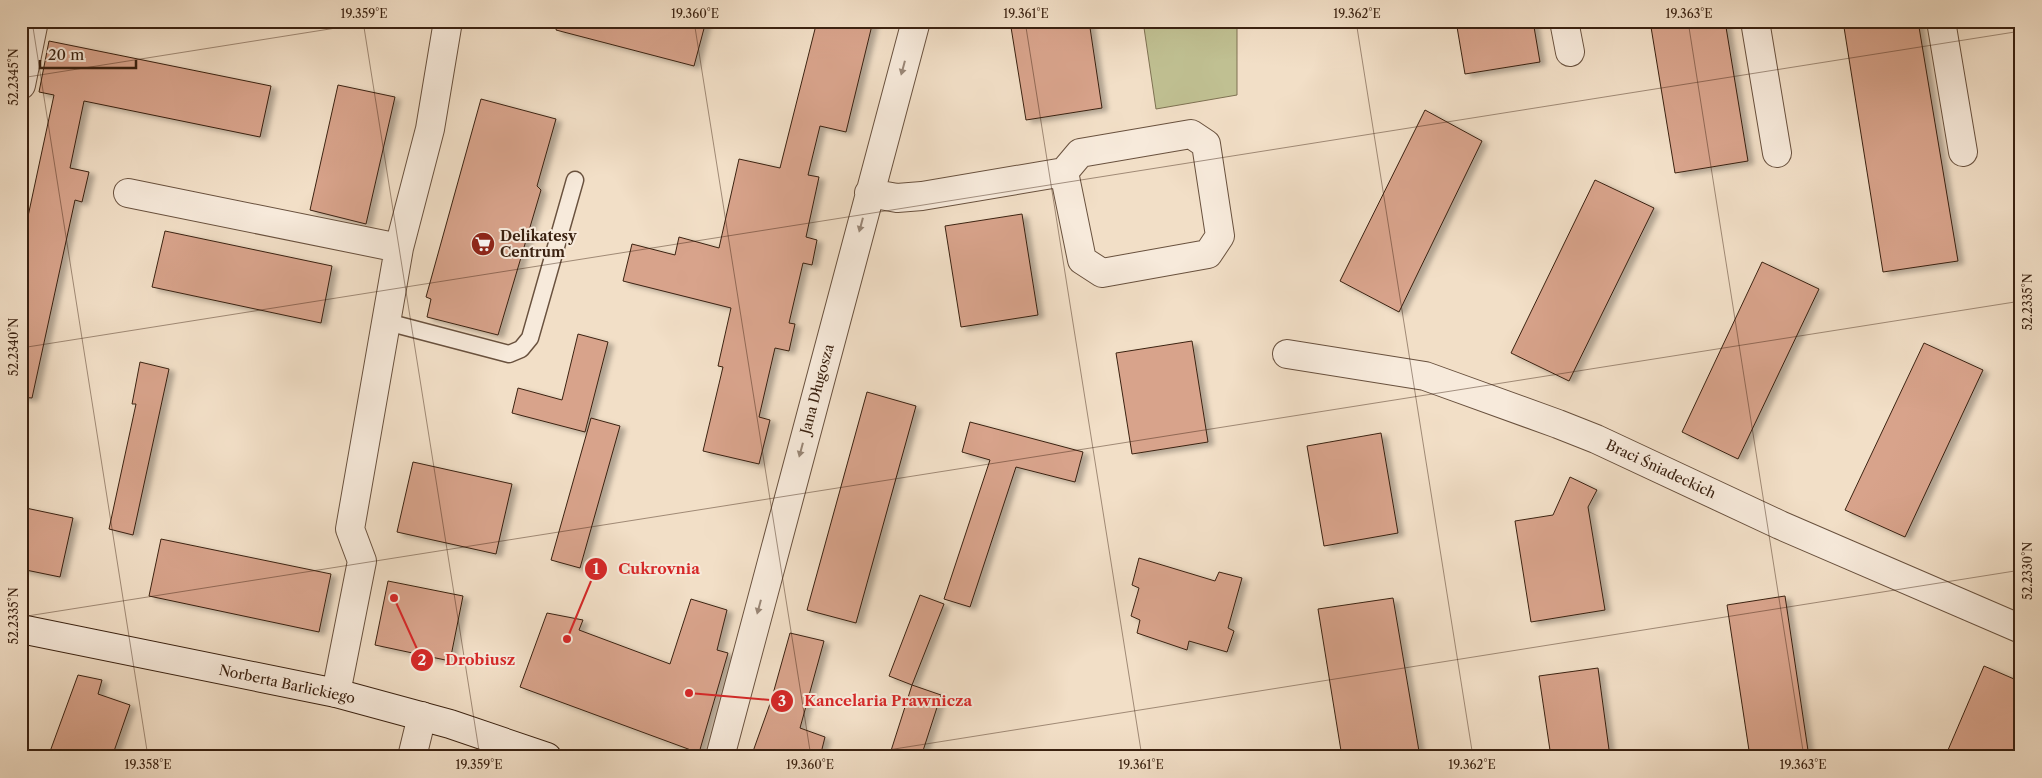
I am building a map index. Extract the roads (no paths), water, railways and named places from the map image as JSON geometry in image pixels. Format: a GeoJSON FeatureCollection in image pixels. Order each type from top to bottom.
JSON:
{"type":"FeatureCollection","features":[{"type":"Feature","properties":{"kind":"street"},"geometry":{"type":"LineString","coordinates":[[21,85],[34,21]]}},
{"type":"Feature","properties":{"kind":"street"},"geometry":{"type":"LineString","coordinates":[[336,693],[362,561],[350,529],[399,248],[430,129],[448,21]]}},
{"type":"Feature","properties":{"kind":"street","name":"Jana Długosza"},"geometry":{"type":"LineString","coordinates":[[720,757],[916,21]]}},
{"type":"Feature","properties":{"kind":"street"},"geometry":{"type":"LineString","coordinates":[[1564,21],[1570,52]]}},
{"type":"Feature","properties":{"kind":"street"},"geometry":{"type":"LineString","coordinates":[[1755,21],[1777,153]]}},
{"type":"Feature","properties":{"kind":"street"},"geometry":{"type":"LineString","coordinates":[[1941,21],[1963,152]]}},
{"type":"Feature","properties":{"kind":"street"},"geometry":{"type":"LineString","coordinates":[[869,193],[897,198],[922,196],[1064,172],[1080,153],[1190,134],[1206,144],[1220,236],[1208,254],[1102,273],[1082,260],[1064,172]]}},
{"type":"Feature","properties":{"kind":"street"},"geometry":{"type":"LineString","coordinates":[[128,193],[399,248]]}},
{"type":"Feature","properties":{"kind":"street","name":"Braci Śniadeckich"},"geometry":{"type":"LineString","coordinates":[[1287,354],[1424,376],[1558,424],[1596,439],[1780,525],[2021,630]]}},
{"type":"Feature","properties":{"kind":"street","name":"Norberta Barlickiego"},"geometry":{"type":"LineString","coordinates":[[21,628],[336,693],[422,716],[547,757]]}},
{"type":"Feature","properties":{"kind":"street"},"geometry":{"type":"LineString","coordinates":[[412,757],[422,716]]}},
{"type":"Feature","properties":{"kind":"lane"},"geometry":{"type":"LineString","coordinates":[[387,322],[509,354],[521,349],[530,338],[575,180]]}},
{"type":"Feature","properties":{"kind":"place","name":"Delikatesy Centrum"},"geometry":{"type":"Point","coordinates":[483,244]}},
{"type":"Feature","properties":{"kind":"place","name":"Drobiusz"},"geometry":{"type":"Point","coordinates":[394,598]}},
{"type":"Feature","properties":{"kind":"place","name":"Cukrovnia"},"geometry":{"type":"Point","coordinates":[567,639]}},
{"type":"Feature","properties":{"kind":"place","name":"Kancelaria Prawnicza"},"geometry":{"type":"Point","coordinates":[689,693]}}]}
